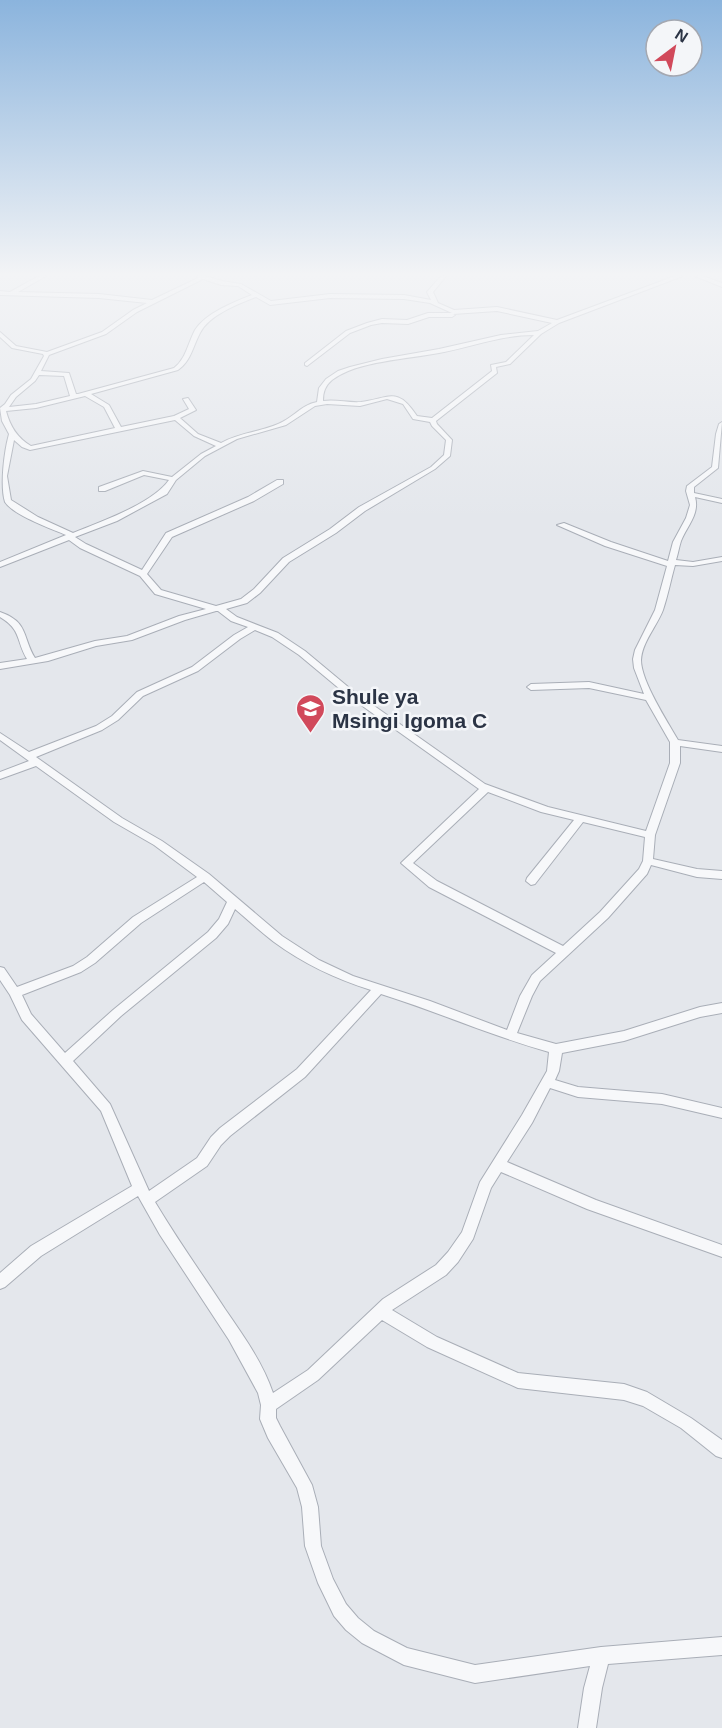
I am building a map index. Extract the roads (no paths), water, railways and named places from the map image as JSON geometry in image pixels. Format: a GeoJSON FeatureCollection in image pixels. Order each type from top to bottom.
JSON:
{"type":"FeatureCollection","features":[{"type":"Feature","properties":{"kind":"street"},"geometry":{"type":"LineString","coordinates":[[1,410],[8,405],[13,396],[30,383],[46,357]]}},
{"type":"Feature","properties":{"kind":"street"},"geometry":{"type":"LineString","coordinates":[[1,410],[36,406],[88,395],[179,368],[185,357]]}},
{"type":"Feature","properties":{"kind":"street"},"geometry":{"type":"LineString","coordinates":[[307,364],[316,357]]}},
{"type":"Feature","properties":{"kind":"street"},"geometry":{"type":"LineString","coordinates":[[320,402],[320,393],[328,381],[354,369],[413,357]]}},
{"type":"Feature","properties":{"kind":"street"},"geometry":{"type":"LineString","coordinates":[[0,565],[114,519],[164,492],[173,479],[203,455],[220,445],[247,434],[284,424],[308,406],[320,402],[360,404],[379,398],[391,398],[405,403],[415,418],[433,420],[495,372],[493,366],[508,363],[515,357]]}},
{"type":"Feature","properties":{"kind":"street"},"geometry":{"type":"LineString","coordinates":[[37,373],[68,374],[73,395],[78,396]]}},
{"type":"Feature","properties":{"kind":"street"},"geometry":{"type":"LineString","coordinates":[[88,395],[111,410],[119,429]]}},
{"type":"Feature","properties":{"kind":"street"},"geometry":{"type":"LineString","coordinates":[[11,438],[30,448],[176,418],[193,410],[186,399]]}},
{"type":"Feature","properties":{"kind":"street"},"geometry":{"type":"LineString","coordinates":[[1,410],[11,438],[2,474],[10,504],[71,536],[82,546],[143,574],[158,592],[219,609],[234,619],[275,635],[302,653],[350,693],[486,788],[545,810],[650,835]]}},
{"type":"Feature","properties":{"kind":"street"},"geometry":{"type":"LineString","coordinates":[[176,418],[196,435],[220,445]]}},
{"type":"Feature","properties":{"kind":"street"},"geometry":{"type":"LineString","coordinates":[[0,666],[33,661],[95,644],[129,638],[182,618],[219,609],[250,597],[286,560],[297,552],[333,531],[362,509],[438,464],[447,456],[449,440],[434,425],[433,420]]}},
{"type":"Feature","properties":{"kind":"street"},"geometry":{"type":"LineString","coordinates":[[510,1036],[536,978],[604,915],[643,871],[648,861],[650,835],[675,763],[675,742],[650,698],[638,668],[637,659],[639,650],[659,610],[677,542],[692,512],[694,505],[691,486],[716,468],[721,441],[718,434],[722,424]]}},
{"type":"Feature","properties":{"kind":"street"},"geometry":{"type":"LineString","coordinates":[[0,447],[11,438]]}},
{"type":"Feature","properties":{"kind":"street"},"geometry":{"type":"LineString","coordinates":[[102,489],[143,473],[173,479]]}},
{"type":"Feature","properties":{"kind":"street"},"geometry":{"type":"LineString","coordinates":[[143,574],[170,535],[280,482]]}},
{"type":"Feature","properties":{"kind":"street"},"geometry":{"type":"LineString","coordinates":[[691,494],[722,501]]}},
{"type":"Feature","properties":{"kind":"street"},"geometry":{"type":"LineString","coordinates":[[561,525],[608,544],[671,563],[693,564],[722,559]]}},
{"type":"Feature","properties":{"kind":"street"},"geometry":{"type":"LineString","coordinates":[[0,614],[21,629],[24,646],[33,661]]}},
{"type":"Feature","properties":{"kind":"street"},"geometry":{"type":"LineString","coordinates":[[0,776],[99,728],[115,718],[140,694],[195,669],[237,637],[255,627]]}},
{"type":"Feature","properties":{"kind":"street"},"geometry":{"type":"LineString","coordinates":[[531,687],[590,685],[650,698]]}},
{"type":"Feature","properties":{"kind":"street"},"geometry":{"type":"LineString","coordinates":[[0,736],[118,820],[158,843],[205,878],[278,939],[315,963],[349,979],[510,1036],[556,1049],[624,1036],[700,1012],[722,1008]]}},
{"type":"Feature","properties":{"kind":"street"},"geometry":{"type":"LineString","coordinates":[[675,742],[722,749]]}},
{"type":"Feature","properties":{"kind":"street"},"geometry":{"type":"LineString","coordinates":[[486,788],[406,863],[433,884],[565,952]]}},
{"type":"Feature","properties":{"kind":"street"},"geometry":{"type":"LineString","coordinates":[[531,881],[580,819]]}},
{"type":"Feature","properties":{"kind":"street"},"geometry":{"type":"LineString","coordinates":[[648,861],[697,873],[722,875]]}},
{"type":"Feature","properties":{"kind":"street"},"geometry":{"type":"LineString","coordinates":[[15,993],[77,969],[91,960],[137,920],[205,878]]}},
{"type":"Feature","properties":{"kind":"street"},"geometry":{"type":"LineString","coordinates":[[65,1061],[117,1013],[212,935],[224,921],[233,901]]}},
{"type":"Feature","properties":{"kind":"street"},"geometry":{"type":"LineString","coordinates":[[0,971],[15,993],[26,1017],[106,1108],[144,1194],[165,1231],[234,1335],[265,1391],[269,1405],[268,1419],[304,1485],[310,1506],[313,1546],[326,1583],[340,1610],[368,1637],[404,1656],[475,1674],[602,1656],[722,1646]]}},
{"type":"Feature","properties":{"kind":"street"},"geometry":{"type":"LineString","coordinates":[[0,1282],[36,1251],[202,1162],[225,1132],[302,1073],[379,989]]}},
{"type":"Feature","properties":{"kind":"street"},"geometry":{"type":"LineString","coordinates":[[269,1405],[313,1375],[380,1311],[406,1290],[441,1270],[453,1257],[468,1235],[485,1186],[527,1119],[553,1071],[556,1049]]}},
{"type":"Feature","properties":{"kind":"street"},"geometry":{"type":"LineString","coordinates":[[546,1082],[578,1092],[662,1099],[722,1113]]}},
{"type":"Feature","properties":{"kind":"street"},"geometry":{"type":"LineString","coordinates":[[498,1164],[592,1205],[722,1251]]}},
{"type":"Feature","properties":{"kind":"street"},"geometry":{"type":"LineString","coordinates":[[380,1311],[432,1342],[518,1380],[624,1392],[647,1400],[686,1423],[722,1450]]}},
{"type":"Feature","properties":{"kind":"street"},"geometry":{"type":"LineString","coordinates":[[587,1728],[593,1689],[602,1656]]}},
{"type":"Feature","properties":{"kind":"place","name":"Shule ya Msingi Igoma C"},"geometry":{"type":"Point","coordinates":[311,734]}}]}
